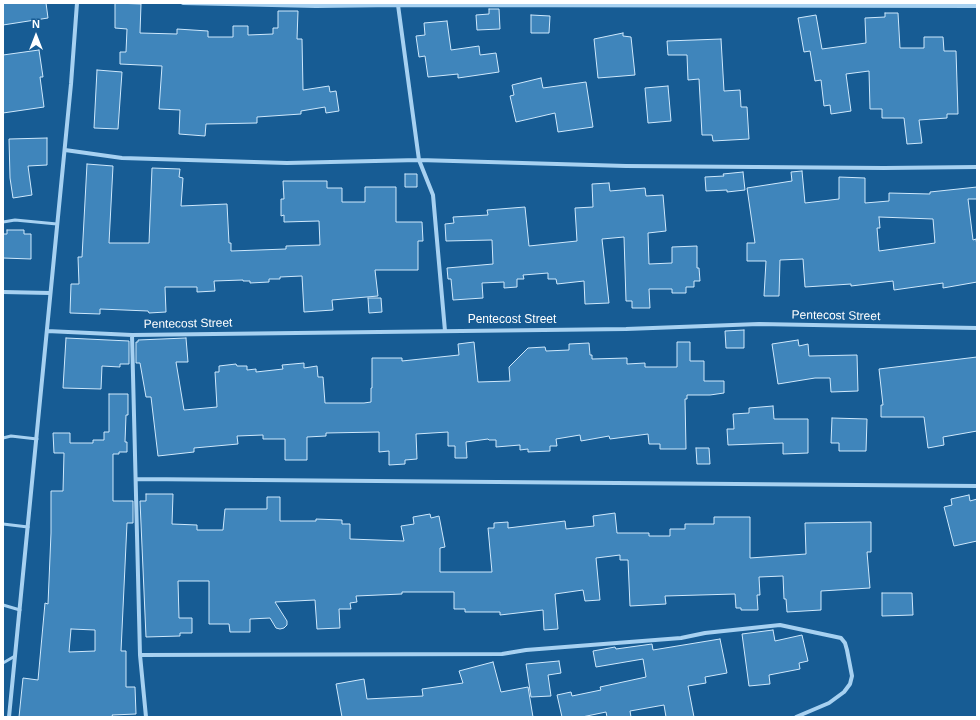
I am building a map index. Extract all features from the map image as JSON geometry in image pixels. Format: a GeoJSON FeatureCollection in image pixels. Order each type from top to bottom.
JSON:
{"type":"FeatureCollection","features":[{"type":"Feature","properties":{"kind":"street"},"geometry":{"type":"LineString","coordinates":[[10,717],[65,150],[77,3]]}},
{"type":"Feature","properties":{"kind":"street"},"geometry":{"type":"LineString","coordinates":[[183,3],[316,6],[977,6]]}},
{"type":"Feature","properties":{"kind":"street"},"geometry":{"type":"LineString","coordinates":[[398,5],[419,160],[433,195],[445,331]]}},
{"type":"Feature","properties":{"kind":"street"},"geometry":{"type":"LineString","coordinates":[[65,150],[122,158],[200,162],[288,163],[419,160],[626,166],[884,168],[977,167]]}},
{"type":"Feature","properties":{"kind":"street"},"geometry":{"type":"LineString","coordinates":[[3,292],[50,293]]}},
{"type":"Feature","properties":{"kind":"street","name":"Pentecost Street"},"geometry":{"type":"LineString","coordinates":[[47,331],[132,335],[626,330],[759,324],[977,328]]}},
{"type":"Feature","properties":{"kind":"street"},"geometry":{"type":"LineString","coordinates":[[132,335],[140,655],[146,717]]}},
{"type":"Feature","properties":{"kind":"street"},"geometry":{"type":"LineString","coordinates":[[136,479],[977,486]]}},
{"type":"Feature","properties":{"kind":"street"},"geometry":{"type":"LineString","coordinates":[[140,655],[502,654],[526,650],[681,638],[705,633],[780,625],[841,638],[847,650],[851,670],[852,676],[850,684],[844,692],[830,703],[796,717]]}},
{"type":"Feature","properties":{"kind":"lane"},"geometry":{"type":"LineString","coordinates":[[3,222],[15,220],[57,224]]}},
{"type":"Feature","properties":{"kind":"lane"},"geometry":{"type":"LineString","coordinates":[[3,438],[11,436],[37,439]]}},
{"type":"Feature","properties":{"kind":"lane"},"geometry":{"type":"LineString","coordinates":[[3,524],[28,527]]}},
{"type":"Feature","properties":{"kind":"lane"},"geometry":{"type":"LineString","coordinates":[[3,605],[20,610]]}},
{"type":"Feature","properties":{"kind":"lane"},"geometry":{"type":"LineString","coordinates":[[3,663],[15,656]]}},
{"type":"Feature","properties":{"kind":"building"},"geometry":{"type":"Polygon","coordinates":[[[3,3],[46,3],[48,18],[3,25],[3,3]]]}},
{"type":"Feature","properties":{"kind":"building"},"geometry":{"type":"Polygon","coordinates":[[[115,3],[141,4],[140,33],[177,34],[177,29],[208,31],[208,37],[233,37],[233,26],[248,26],[248,35],[273,34],[273,28],[278,28],[278,11],[298,11],[297,39],[302,39],[303,90],[329,86],[330,92],[336,91],[339,111],[326,113],[325,107],[301,111],[301,114],[257,117],[257,123],[206,124],[205,136],[179,134],[180,110],[159,109],[162,66],[120,64],[120,52],[126,52],[127,29],[115,28],[115,3]]]}},
{"type":"Feature","properties":{"kind":"building"},"geometry":{"type":"Polygon","coordinates":[[[489,9],[499,9],[500,29],[477,30],[476,15],[489,14],[489,9]]]}},
{"type":"Feature","properties":{"kind":"building"},"geometry":{"type":"Polygon","coordinates":[[[885,13],[898,13],[900,48],[924,48],[924,37],[943,37],[944,51],[956,51],[958,114],[947,114],[947,118],[919,120],[922,143],[907,144],[904,118],[882,118],[882,109],[870,109],[869,71],[846,74],[851,111],[831,114],[830,105],[824,106],[821,80],[815,81],[810,51],[804,52],[798,18],[816,15],[822,49],[866,43],[865,18],[885,17],[885,13]]]}},
{"type":"Feature","properties":{"kind":"building"},"geometry":{"type":"Polygon","coordinates":[[[531,15],[550,16],[549,33],[531,33],[531,15]]]}},
{"type":"Feature","properties":{"kind":"building"},"geometry":{"type":"Polygon","coordinates":[[[447,21],[451,50],[479,46],[480,55],[496,53],[499,72],[458,78],[458,74],[428,77],[425,56],[419,57],[416,36],[425,35],[424,23],[447,21]]]}},
{"type":"Feature","properties":{"kind":"building"},"geometry":{"type":"Polygon","coordinates":[[[623,33],[623,36],[631,37],[635,75],[598,78],[594,39],[623,33]]]}},
{"type":"Feature","properties":{"kind":"building"},"geometry":{"type":"Polygon","coordinates":[[[721,39],[724,91],[740,90],[741,107],[747,107],[749,139],[713,141],[712,135],[702,135],[699,79],[688,80],[687,55],[668,55],[667,41],[721,39]]]}},
{"type":"Feature","properties":{"kind":"building"},"geometry":{"type":"Polygon","coordinates":[[[39,50],[43,77],[40,77],[44,107],[3,113],[3,55],[39,50]]]}},
{"type":"Feature","properties":{"kind":"building"},"geometry":{"type":"Polygon","coordinates":[[[97,70],[122,72],[118,129],[94,128],[97,70]]]}},
{"type":"Feature","properties":{"kind":"building"},"geometry":{"type":"Polygon","coordinates":[[[541,78],[543,88],[586,82],[593,127],[558,132],[555,113],[516,122],[510,96],[514,95],[512,85],[541,78]]]}},
{"type":"Feature","properties":{"kind":"building"},"geometry":{"type":"Polygon","coordinates":[[[668,86],[671,121],[648,123],[645,88],[668,86]]]}},
{"type":"Feature","properties":{"kind":"building"},"geometry":{"type":"Polygon","coordinates":[[[47,138],[47,165],[28,166],[32,195],[13,198],[10,178],[9,139],[47,138]]]}},
{"type":"Feature","properties":{"kind":"building"},"geometry":{"type":"Polygon","coordinates":[[[87,164],[113,166],[109,243],[149,243],[152,168],[180,169],[179,177],[183,178],[181,206],[227,204],[229,243],[231,243],[231,251],[286,249],[286,246],[320,245],[319,221],[284,222],[284,215],[281,216],[281,199],[284,199],[283,181],[327,181],[327,188],[342,188],[342,202],[365,202],[365,187],[396,187],[396,222],[422,222],[423,241],[418,241],[418,270],[375,270],[378,296],[332,300],[333,310],[304,312],[302,276],[269,279],[269,282],[250,283],[250,281],[243,280],[214,281],[215,291],[197,292],[197,287],[165,287],[166,312],[149,313],[148,311],[100,309],[100,314],[70,313],[71,284],[79,284],[78,257],[82,257],[87,164]]]}},
{"type":"Feature","properties":{"kind":"building"},"geometry":{"type":"Polygon","coordinates":[[[802,171],[805,203],[839,199],[839,177],[865,178],[865,203],[889,201],[889,193],[930,194],[930,192],[977,187],[977,199],[968,199],[973,240],[976,239],[977,246],[977,282],[943,288],[943,283],[894,290],[893,281],[851,286],[851,284],[805,287],[803,259],[780,260],[779,296],[764,296],[766,261],[747,261],[747,243],[755,243],[747,188],[792,181],[791,172],[802,171]],[[879,217],[880,228],[877,228],[879,251],[935,243],[933,219],[879,217]]]}},
{"type":"Feature","properties":{"kind":"building"},"geometry":{"type":"Polygon","coordinates":[[[743,172],[745,190],[727,192],[727,190],[706,191],[705,177],[724,176],[723,174],[743,172]]]}},
{"type":"Feature","properties":{"kind":"building"},"geometry":{"type":"Polygon","coordinates":[[[405,174],[417,174],[417,187],[405,187],[405,174]]]}},
{"type":"Feature","properties":{"kind":"building"},"geometry":{"type":"Polygon","coordinates":[[[609,183],[610,191],[645,188],[646,196],[663,195],[666,231],[648,233],[649,264],[672,263],[672,247],[697,246],[697,268],[699,268],[700,281],[694,281],[694,287],[686,287],[686,293],[672,293],[672,289],[649,289],[650,308],[632,308],[632,301],[626,301],[624,237],[602,239],[609,303],[585,304],[584,281],[557,284],[556,279],[548,279],[548,273],[523,275],[524,279],[517,279],[517,287],[504,288],[504,282],[482,283],[483,298],[453,300],[451,279],[448,279],[447,268],[493,264],[492,240],[446,241],[445,224],[454,223],[453,217],[488,215],[487,210],[525,207],[529,246],[577,241],[575,208],[593,207],[592,184],[609,183]]]}},
{"type":"Feature","properties":{"kind":"building"},"geometry":{"type":"Polygon","coordinates":[[[7,230],[24,230],[24,234],[31,234],[31,259],[3,258],[3,234],[7,234],[7,230]]]}},
{"type":"Feature","properties":{"kind":"building"},"geometry":{"type":"Polygon","coordinates":[[[368,298],[381,298],[382,312],[369,313],[368,298]]]}},
{"type":"Feature","properties":{"kind":"building"},"geometry":{"type":"Polygon","coordinates":[[[744,330],[744,348],[726,348],[725,331],[744,330]]]}},
{"type":"Feature","properties":{"kind":"building"},"geometry":{"type":"Polygon","coordinates":[[[66,338],[129,341],[129,364],[120,364],[120,367],[102,366],[101,389],[63,388],[66,338]]]}},
{"type":"Feature","properties":{"kind":"building"},"geometry":{"type":"Polygon","coordinates":[[[186,338],[188,362],[176,362],[184,410],[217,407],[215,372],[219,372],[219,366],[236,364],[237,366],[247,366],[247,370],[256,369],[256,372],[283,369],[282,365],[304,363],[304,368],[317,366],[318,377],[323,377],[325,403],[371,402],[372,358],[402,358],[402,361],[459,355],[458,344],[474,342],[478,382],[510,381],[509,367],[528,348],[545,347],[546,351],[569,350],[569,344],[589,343],[590,355],[592,355],[592,359],[627,358],[627,364],[645,363],[645,367],[677,367],[677,342],[690,342],[690,361],[704,361],[704,381],[724,381],[724,393],[710,395],[687,395],[687,399],[685,399],[686,449],[660,449],[660,444],[649,444],[648,434],[610,439],[609,436],[581,441],[580,435],[556,439],[557,446],[550,446],[550,451],[528,452],[528,449],[520,450],[520,445],[496,447],[496,440],[488,439],[466,442],[467,458],[455,458],[455,446],[448,446],[448,432],[416,434],[417,459],[405,460],[405,464],[389,465],[389,451],[379,452],[379,432],[326,433],[326,436],[307,437],[307,460],[285,460],[285,439],[263,439],[263,435],[237,436],[238,444],[194,448],[194,452],[158,456],[151,397],[146,397],[140,363],[136,363],[136,342],[138,342],[138,340],[186,338]]]}},
{"type":"Feature","properties":{"kind":"building"},"geometry":{"type":"Polygon","coordinates":[[[798,340],[799,346],[808,344],[809,356],[857,355],[858,391],[831,392],[830,378],[815,378],[778,384],[772,344],[798,340]]]}},
{"type":"Feature","properties":{"kind":"building"},"geometry":{"type":"Polygon","coordinates":[[[977,357],[977,431],[943,437],[944,445],[928,448],[924,417],[881,417],[881,405],[883,405],[879,369],[977,357]]]}},
{"type":"Feature","properties":{"kind":"building"},"geometry":{"type":"Polygon","coordinates":[[[109,394],[128,394],[128,415],[126,415],[125,442],[127,442],[127,452],[113,454],[113,501],[133,501],[133,523],[127,523],[121,651],[126,651],[126,687],[135,687],[136,714],[112,715],[113,717],[19,717],[23,678],[38,680],[45,603],[48,604],[51,491],[63,491],[64,453],[54,453],[53,433],[70,433],[70,443],[93,443],[93,440],[104,440],[104,432],[109,432],[109,394]],[[71,629],[69,652],[95,651],[95,630],[71,629]]]}},
{"type":"Feature","properties":{"kind":"building"},"geometry":{"type":"Polygon","coordinates":[[[773,406],[774,419],[808,419],[808,453],[783,454],[783,443],[728,445],[727,429],[734,429],[733,414],[749,413],[749,408],[773,406]]]}},
{"type":"Feature","properties":{"kind":"building"},"geometry":{"type":"Polygon","coordinates":[[[832,418],[867,419],[866,451],[839,451],[839,443],[831,443],[832,418]]]}},
{"type":"Feature","properties":{"kind":"building"},"geometry":{"type":"Polygon","coordinates":[[[696,448],[709,448],[710,464],[697,464],[696,448]]]}},
{"type":"Feature","properties":{"kind":"building"},"geometry":{"type":"Polygon","coordinates":[[[146,494],[173,494],[172,524],[197,525],[197,530],[223,530],[225,509],[267,509],[267,497],[280,497],[280,521],[316,521],[316,519],[342,520],[342,524],[350,524],[350,539],[404,541],[401,526],[414,524],[413,517],[430,514],[431,518],[439,516],[445,547],[440,548],[440,572],[492,572],[488,528],[494,528],[494,523],[508,522],[508,528],[565,521],[566,529],[594,526],[593,516],[615,513],[617,533],[649,533],[649,536],[670,536],[670,529],[685,529],[685,524],[714,524],[714,517],[750,517],[750,558],[806,554],[805,523],[871,522],[871,552],[867,552],[870,588],[821,591],[821,610],[787,612],[786,599],[784,599],[783,576],[759,577],[760,595],[757,595],[758,610],[741,610],[741,608],[736,608],[735,594],[665,596],[666,604],[630,606],[628,560],[620,560],[620,555],[596,558],[600,600],[585,601],[583,590],[555,594],[558,629],[544,630],[543,610],[500,615],[500,612],[465,612],[465,609],[454,609],[454,592],[402,592],[402,594],[356,596],[357,602],[350,603],[351,609],[339,609],[340,628],[317,629],[315,600],[275,602],[287,621],[287,625],[284,628],[276,628],[270,618],[250,619],[250,632],[230,632],[229,624],[209,624],[209,581],[178,581],[179,618],[192,618],[192,633],[180,633],[180,636],[146,637],[140,501],[146,501],[146,494]]]}},
{"type":"Feature","properties":{"kind":"building"},"geometry":{"type":"Polygon","coordinates":[[[969,495],[970,501],[977,499],[977,541],[954,546],[944,507],[952,505],[951,499],[969,495]]]}},
{"type":"Feature","properties":{"kind":"building"},"geometry":{"type":"Polygon","coordinates":[[[882,593],[912,593],[913,615],[882,616],[882,593]]]}},
{"type":"Feature","properties":{"kind":"building"},"geometry":{"type":"Polygon","coordinates":[[[773,630],[775,641],[802,635],[808,661],[799,663],[800,669],[769,675],[770,684],[749,686],[742,634],[773,630]]]}},
{"type":"Feature","properties":{"kind":"building"},"geometry":{"type":"Polygon","coordinates":[[[720,639],[727,673],[705,677],[706,683],[688,686],[694,717],[666,717],[664,705],[630,711],[631,717],[607,717],[606,712],[582,717],[562,717],[557,695],[571,692],[572,696],[601,690],[600,687],[646,677],[643,659],[596,667],[593,651],[615,647],[616,649],[652,644],[653,650],[720,639]]]}},
{"type":"Feature","properties":{"kind":"building"},"geometry":{"type":"Polygon","coordinates":[[[559,661],[561,673],[548,675],[551,696],[531,697],[526,664],[559,661]]]}},
{"type":"Feature","properties":{"kind":"building"},"geometry":{"type":"Polygon","coordinates":[[[493,662],[501,692],[528,687],[533,717],[342,717],[336,684],[364,679],[367,699],[423,696],[422,689],[463,683],[459,671],[493,662]]]}}]}
